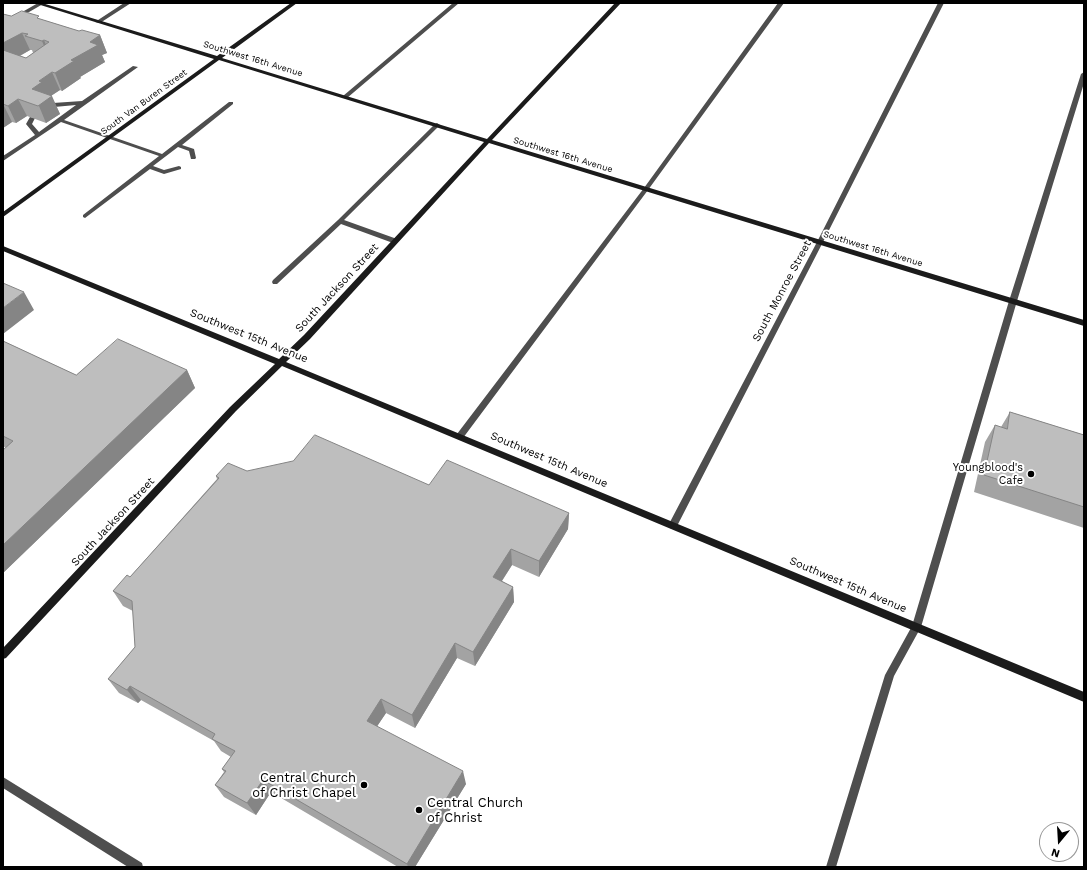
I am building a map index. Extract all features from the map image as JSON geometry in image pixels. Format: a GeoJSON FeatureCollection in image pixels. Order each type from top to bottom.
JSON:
{"type":"FeatureCollection","features":[{"type":"Feature","properties":{"kind":"main road","name":"Southwest 16th Avenue"},"geometry":{"type":"LineString","coordinates":[[38,3],[1084,323]]}},
{"type":"Feature","properties":{"kind":"main road","name":"South Van Buren Street"},"geometry":{"type":"LineString","coordinates":[[3,215],[294,3]]}},
{"type":"Feature","properties":{"kind":"main road","name":"South Jackson Street"},"geometry":{"type":"LineString","coordinates":[[3,655],[234,410],[307,337],[618,3]]}},
{"type":"Feature","properties":{"kind":"main road","name":"Southwest 15th Avenue"},"geometry":{"type":"LineString","coordinates":[[3,248],[460,436],[1084,697]]}},
{"type":"Feature","properties":{"kind":"street"},"geometry":{"type":"LineString","coordinates":[[3,25],[38,3]]}},
{"type":"Feature","properties":{"kind":"street"},"geometry":{"type":"LineString","coordinates":[[98,22],[128,3]]}},
{"type":"Feature","properties":{"kind":"street"},"geometry":{"type":"LineString","coordinates":[[345,96],[456,3]]}},
{"type":"Feature","properties":{"kind":"street"},"geometry":{"type":"LineString","coordinates":[[460,436],[646,190],[781,3]]}},
{"type":"Feature","properties":{"kind":"street","name":"South Monroe Street"},"geometry":{"type":"LineString","coordinates":[[673,525],[820,242],[941,3]]}},
{"type":"Feature","properties":{"kind":"street"},"geometry":{"type":"LineString","coordinates":[[3,159],[135,67]]}},
{"type":"Feature","properties":{"kind":"street"},"geometry":{"type":"LineString","coordinates":[[831,867],[890,675],[916,627],[1013,301],[1084,74]]}},
{"type":"Feature","properties":{"kind":"street"},"geometry":{"type":"LineString","coordinates":[[85,216],[231,103]]}},
{"type":"Feature","properties":{"kind":"street"},"geometry":{"type":"LineString","coordinates":[[46,109],[53,105],[83,104]]}},
{"type":"Feature","properties":{"kind":"street"},"geometry":{"type":"LineString","coordinates":[[32,118],[29,124],[39,135]]}},
{"type":"Feature","properties":{"kind":"street"},"geometry":{"type":"LineString","coordinates":[[60,120],[162,156]]}},
{"type":"Feature","properties":{"kind":"street"},"geometry":{"type":"LineString","coordinates":[[275,282],[340,221],[437,125]]}},
{"type":"Feature","properties":{"kind":"street"},"geometry":{"type":"LineString","coordinates":[[177,145],[192,150],[193,158]]}},
{"type":"Feature","properties":{"kind":"street"},"geometry":{"type":"LineString","coordinates":[[149,167],[164,172],[179,168]]}},
{"type":"Feature","properties":{"kind":"street"},"geometry":{"type":"LineString","coordinates":[[340,221],[395,241]]}},
{"type":"Feature","properties":{"kind":"street"},"geometry":{"type":"LineString","coordinates":[[3,782],[138,867]]}},
{"type":"Feature","properties":{"kind":"building"},"geometry":{"type":"Polygon","coordinates":[[[22,11],[39,16],[37,18],[79,31],[82,30],[100,35],[90,42],[98,45],[71,60],[74,61],[55,73],[52,72],[39,81],[42,82],[32,89],[52,96],[38,106],[18,99],[8,106],[3,104],[3,50],[26,58],[49,42],[25,36],[28,34],[22,33],[3,43],[3,14],[11,16],[22,11]]]}},
{"type":"Feature","properties":{"kind":"building"},"geometry":{"type":"Polygon","coordinates":[[[3,283],[24,292],[3,308],[3,283]]]}},
{"type":"Feature","properties":{"kind":"building"},"geometry":{"type":"Polygon","coordinates":[[[118,339],[187,370],[3,545],[3,450],[13,441],[3,436],[3,341],[76,375],[118,339]]]}},
{"type":"Feature","properties":{"kind":"building","name":"Youngblood's Cafe"},"geometry":{"type":"Polygon","coordinates":[[[1010,412],[1084,435],[1084,507],[984,475],[995,425],[1007,429],[1010,412]]]}},
{"type":"Feature","properties":{"kind":"building"},"geometry":{"type":"Polygon","coordinates":[[[315,435],[429,485],[447,460],[569,513],[539,561],[511,549],[493,577],[513,587],[473,652],[455,643],[412,715],[381,699],[367,721],[463,771],[407,864],[263,780],[247,803],[215,785],[226,771],[222,769],[235,751],[212,739],[215,734],[130,686],[127,690],[108,679],[135,647],[132,601],[113,591],[127,575],[130,577],[219,478],[216,476],[228,463],[247,471],[293,461],[315,435]]]}},
{"type":"Feature","properties":{"kind":"place","name":"Youngblood's Cafe"},"geometry":{"type":"Point","coordinates":[1031,474]}},
{"type":"Feature","properties":{"kind":"place","name":"Central Church of Christ Chapel"},"geometry":{"type":"Point","coordinates":[364,785]}},
{"type":"Feature","properties":{"kind":"place","name":"Central Church of Christ"},"geometry":{"type":"Point","coordinates":[419,810]}}]}
